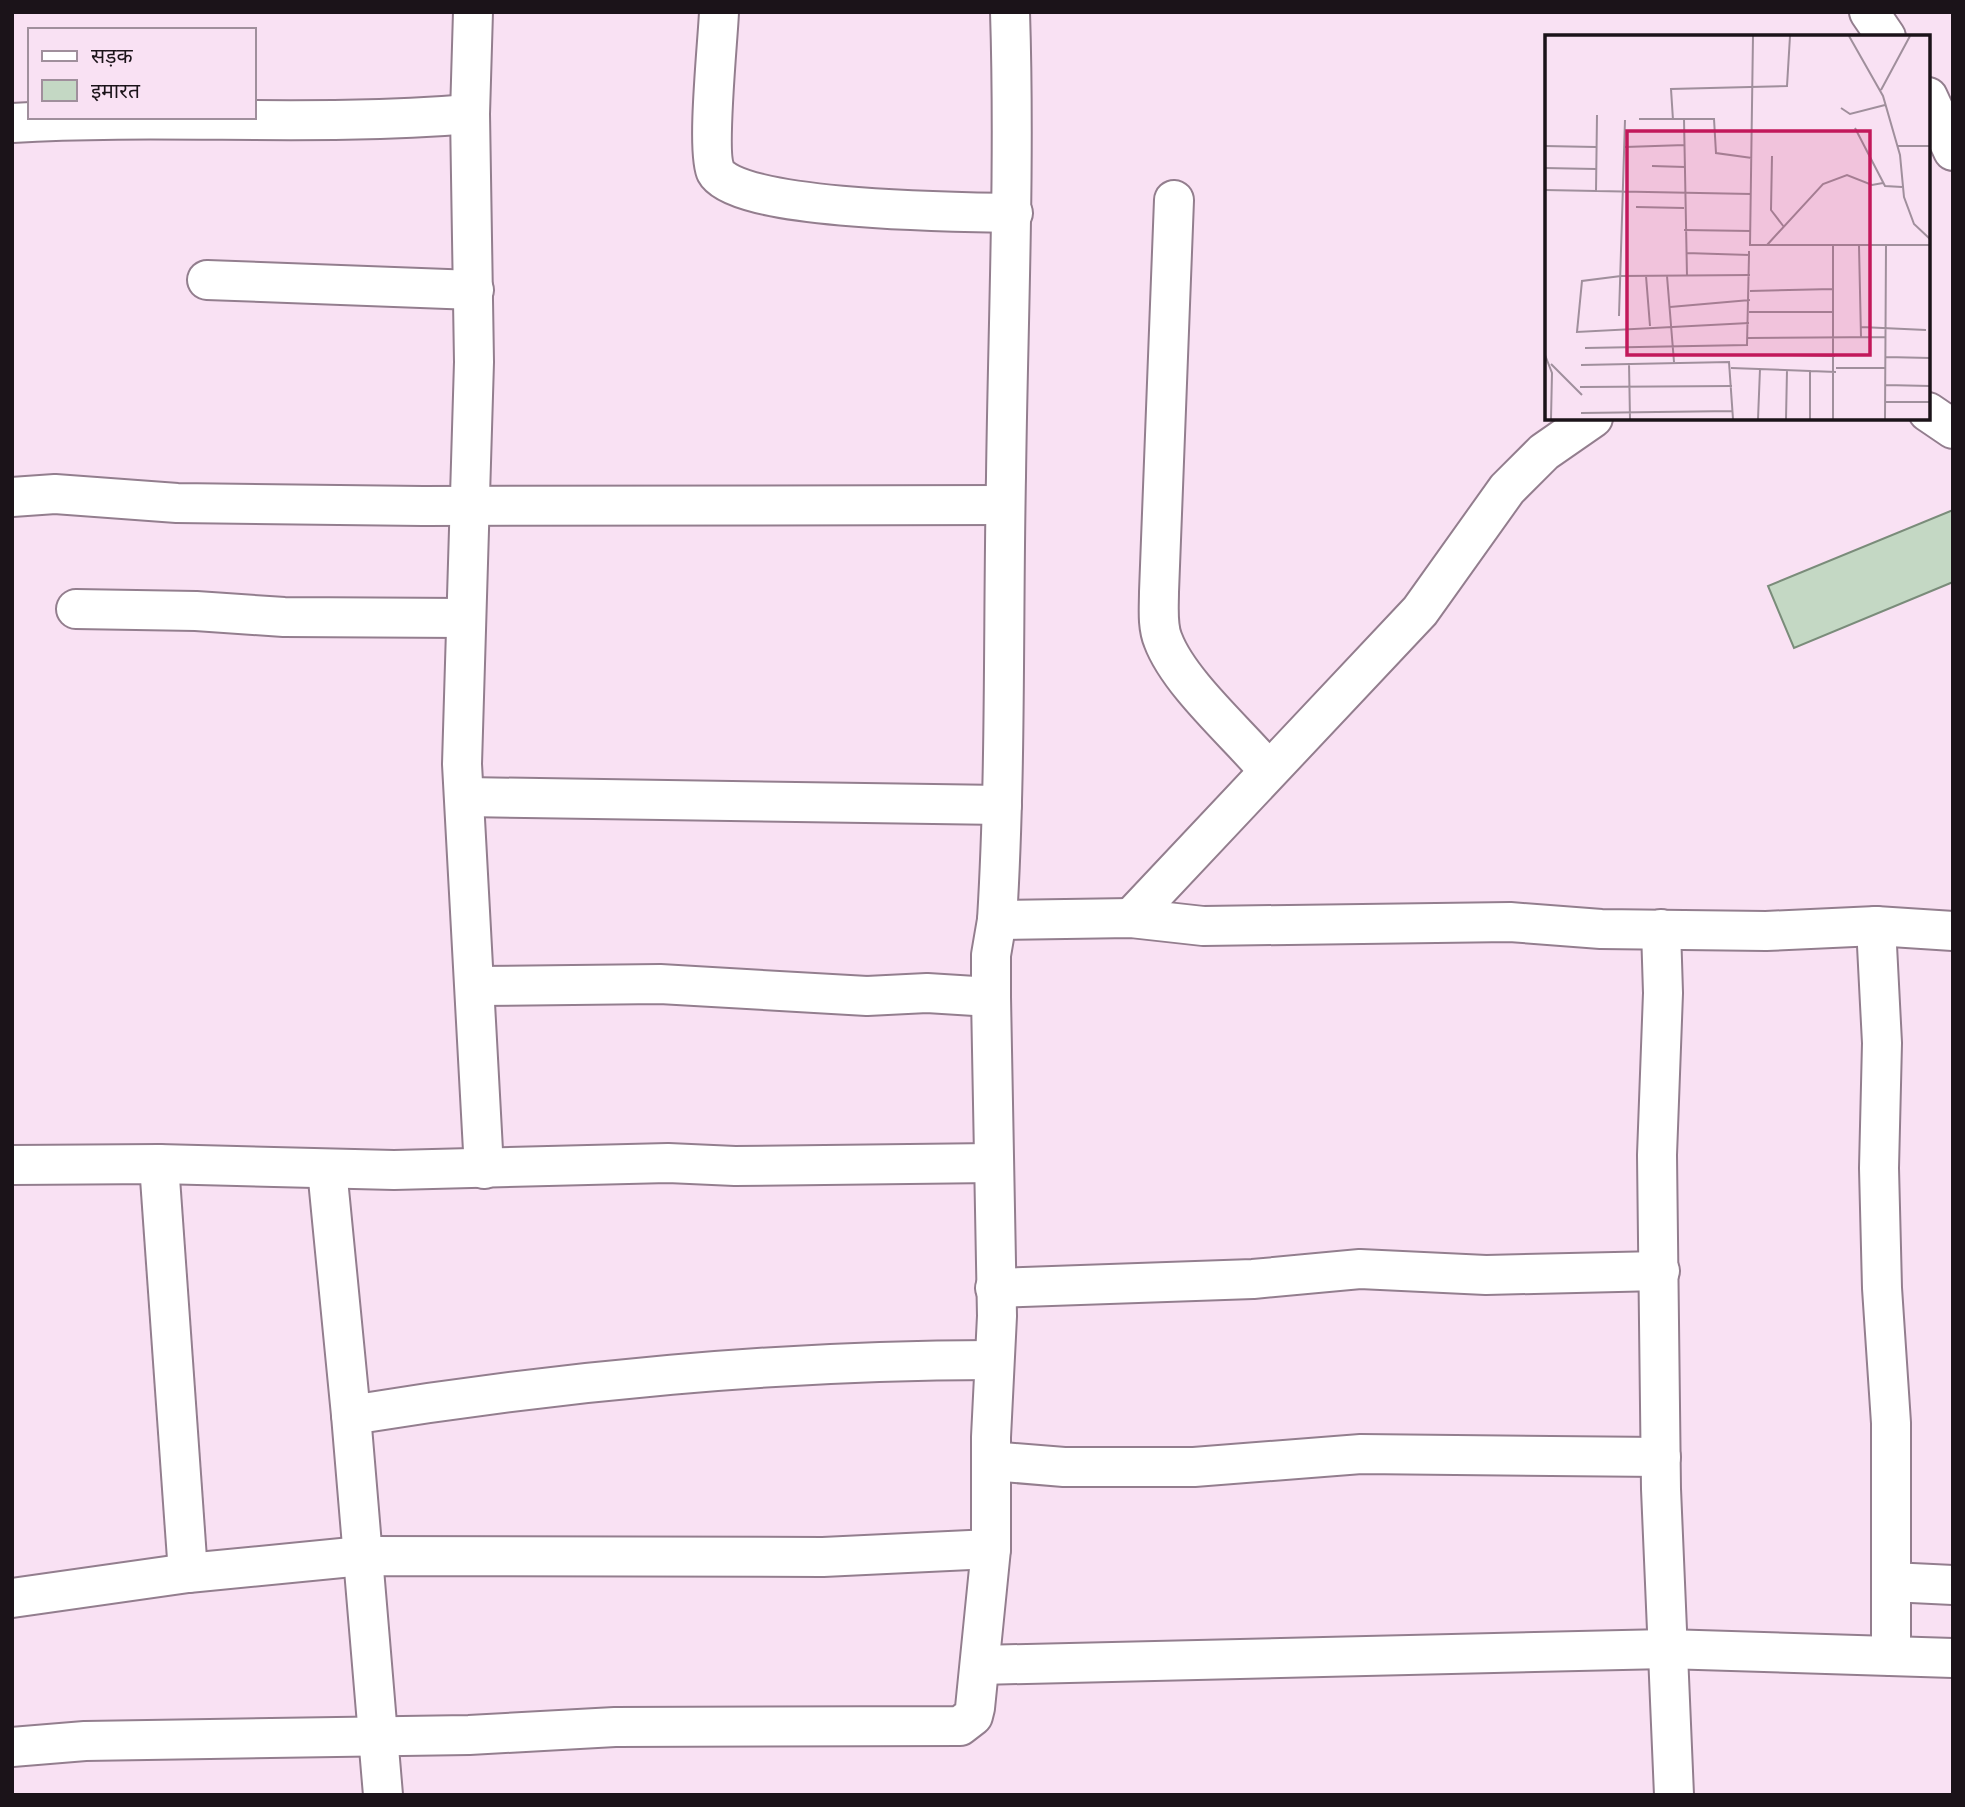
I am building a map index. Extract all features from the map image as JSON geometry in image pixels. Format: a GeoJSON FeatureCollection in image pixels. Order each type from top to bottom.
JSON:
{"type":"FeatureCollection","features":[{"type":"Feature","properties":{"kind":"street"},"geometry":{"type":"LineString","coordinates":[[473,12],[470,114],[474,290],[462,764],[466,797],[484,1169]]}},
{"type":"Feature","properties":{"kind":"street"},"geometry":{"type":"LineString","coordinates":[[719,12],[713,145],[715,168],[724,180],[756,191],[832,205],[1013,213]]}},
{"type":"Feature","properties":{"kind":"street"},"geometry":{"type":"LineString","coordinates":[[12,1747],[85,1741],[469,1735],[615,1727],[960,1726],[973,1716],[990,1549],[993,1360],[997,1316],[990,955],[997,920],[1007,598],[1005,505],[1013,213],[1010,12]]}},
{"type":"Feature","properties":{"kind":"street"},"geometry":{"type":"LineString","coordinates":[[1869,12],[1885,35]]}},
{"type":"Feature","properties":{"kind":"street"},"geometry":{"type":"LineString","coordinates":[[1930,101],[1953,151]]}},
{"type":"Feature","properties":{"kind":"street"},"geometry":{"type":"LineString","coordinates":[[197,119],[342,122],[470,114]]}},
{"type":"Feature","properties":{"kind":"street"},"geometry":{"type":"LineString","coordinates":[[12,123],[122,119]]}},
{"type":"Feature","properties":{"kind":"street"},"geometry":{"type":"LineString","coordinates":[[1174,200],[1159,592],[1162,638],[1170,656],[1193,687],[1268,770]]}},
{"type":"Feature","properties":{"kind":"street"},"geometry":{"type":"LineString","coordinates":[[208,280],[474,290]]}},
{"type":"Feature","properties":{"kind":"street"},"geometry":{"type":"LineString","coordinates":[[1930,413],[1953,429]]}},
{"type":"Feature","properties":{"kind":"street"},"geometry":{"type":"LineString","coordinates":[[1131,918],[1420,611],[1507,489],[1544,452],[1590,420]]}},
{"type":"Feature","properties":{"kind":"street"},"geometry":{"type":"LineString","coordinates":[[12,497],[55,494],[177,503],[1005,505]]}},
{"type":"Feature","properties":{"kind":"street"},"geometry":{"type":"LineString","coordinates":[[75,609],[196,611],[284,617],[464,618]]}},
{"type":"Feature","properties":{"kind":"street"},"geometry":{"type":"LineString","coordinates":[[466,797],[1002,805]]}},
{"type":"Feature","properties":{"kind":"street"},"geometry":{"type":"LineString","coordinates":[[997,920],[1131,918],[1203,926],[1510,922],[1601,929],[1766,931],[1876,926],[1953,931]]}},
{"type":"Feature","properties":{"kind":"street"},"geometry":{"type":"LineString","coordinates":[[1876,926],[1882,1043],[1879,1168],[1891,1423],[1891,1656]]}},
{"type":"Feature","properties":{"kind":"street"},"geometry":{"type":"LineString","coordinates":[[1661,929],[1663,993],[1657,1155],[1661,1457],[1674,1795]]}},
{"type":"Feature","properties":{"kind":"street"},"geometry":{"type":"LineString","coordinates":[[476,986],[660,984],[867,996],[927,993],[990,997]]}},
{"type":"Feature","properties":{"kind":"street"},"geometry":{"type":"LineString","coordinates":[[12,1165],[159,1164],[327,1169],[484,1169],[668,1163],[807,1166],[993,1163]]}},
{"type":"Feature","properties":{"kind":"street"},"geometry":{"type":"LineString","coordinates":[[159,1164],[188,1573]]}},
{"type":"Feature","properties":{"kind":"street"},"geometry":{"type":"LineString","coordinates":[[327,1169],[383,1795]]}},
{"type":"Feature","properties":{"kind":"street"},"geometry":{"type":"LineString","coordinates":[[995,1289],[1253,1279],[1360,1269],[1486,1275],[1660,1271]]}},
{"type":"Feature","properties":{"kind":"street"},"geometry":{"type":"LineString","coordinates":[[351,1415],[603,1382],[923,1361],[993,1360]]}},
{"type":"Feature","properties":{"kind":"street"},"geometry":{"type":"LineString","coordinates":[[990,1461],[1064,1467],[1194,1467],[1361,1454],[1661,1457]]}},
{"type":"Feature","properties":{"kind":"street"},"geometry":{"type":"LineString","coordinates":[[12,1598],[188,1573],[362,1556],[823,1557],[990,1549]]}},
{"type":"Feature","properties":{"kind":"street"},"geometry":{"type":"LineString","coordinates":[[1891,1582],[1953,1585]]}},
{"type":"Feature","properties":{"kind":"street"},"geometry":{"type":"LineString","coordinates":[[980,1665],[1667,1649],[1953,1658]]}},
{"type":"Feature","properties":{"kind":"building"},"geometry":{"type":"Polygon","coordinates":[[[1953,510],[1953,582],[1794,648],[1768,586],[1953,510]]]}}]}
